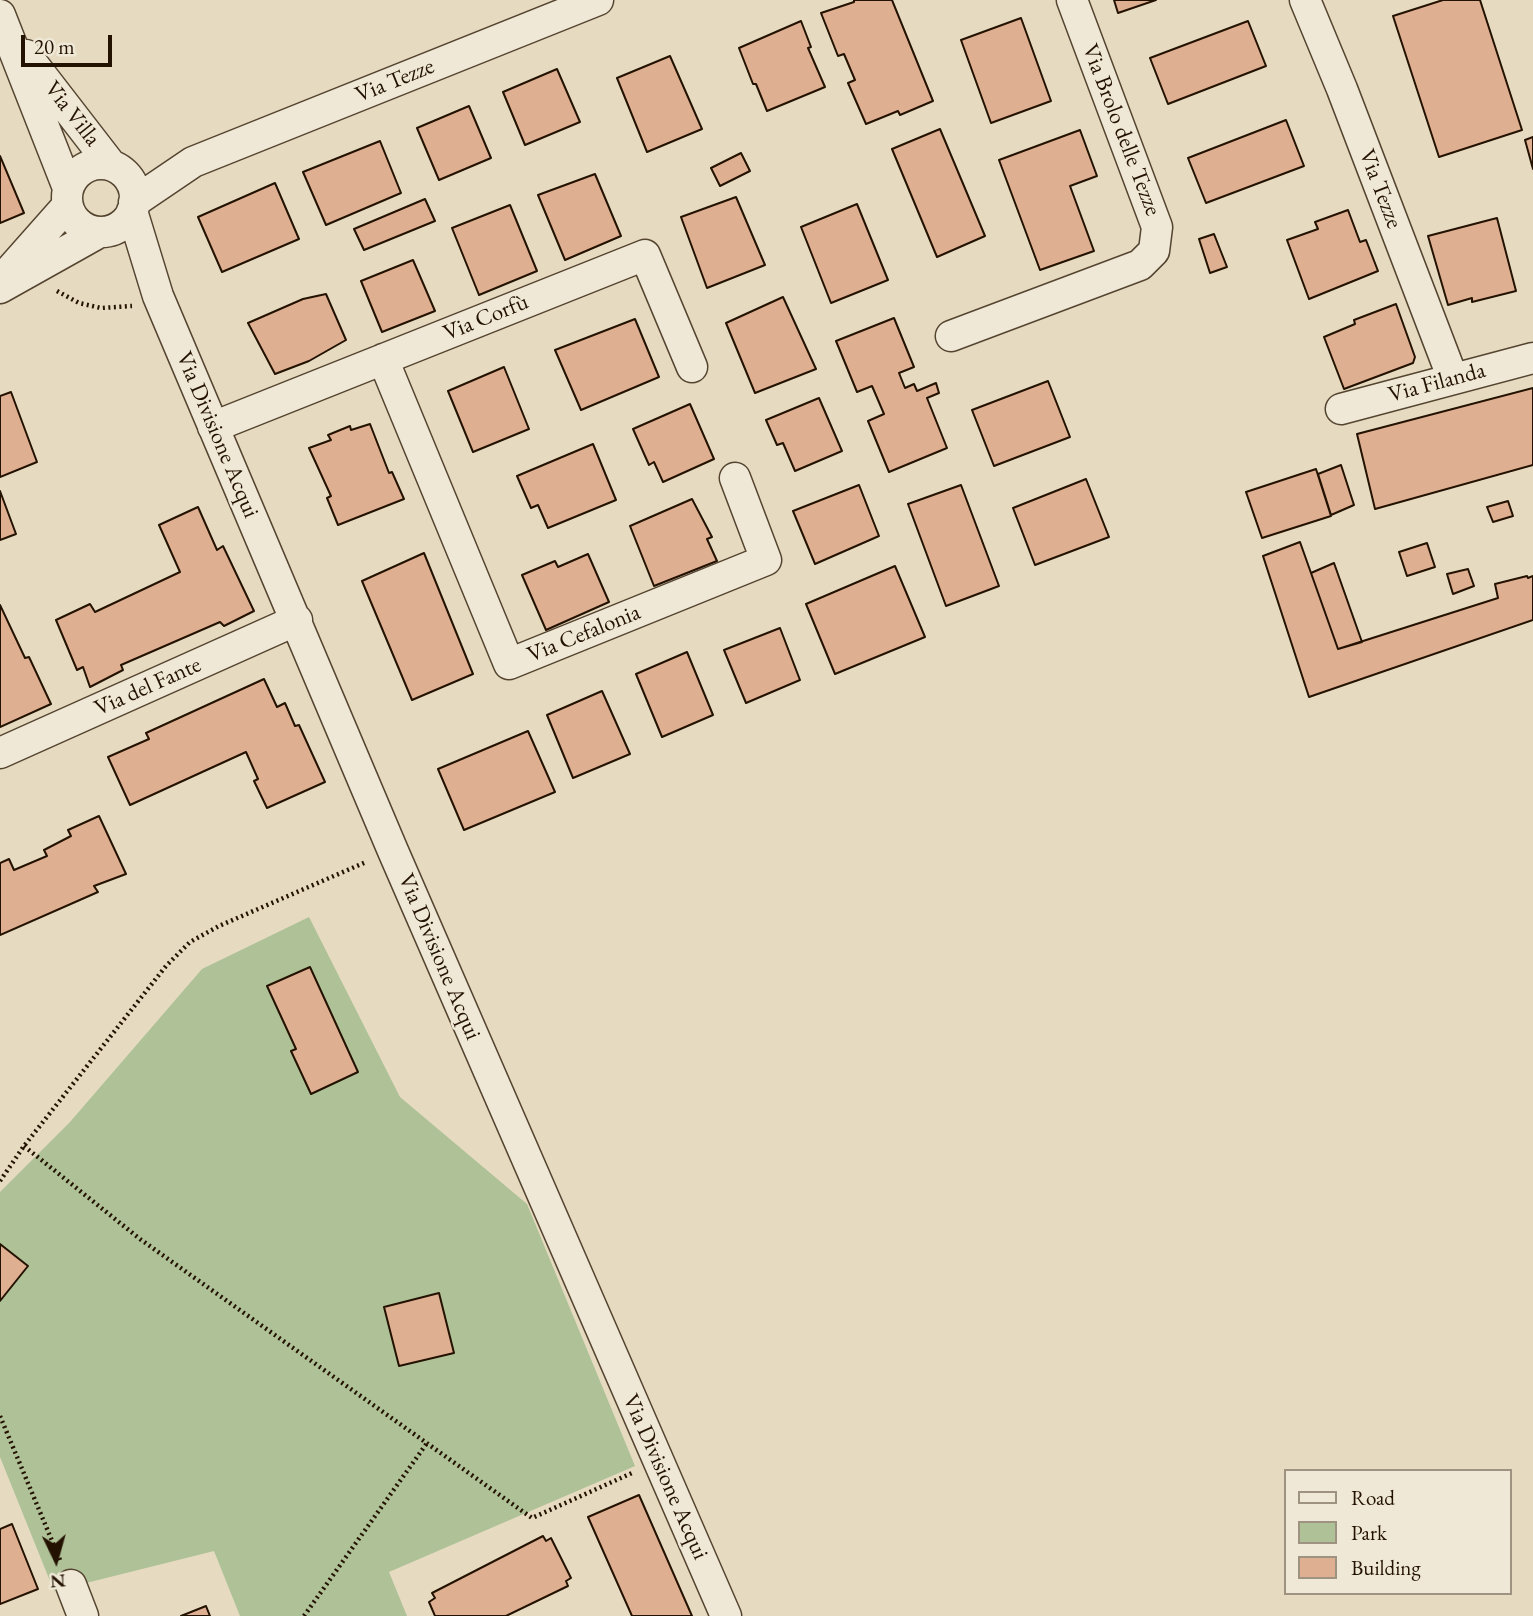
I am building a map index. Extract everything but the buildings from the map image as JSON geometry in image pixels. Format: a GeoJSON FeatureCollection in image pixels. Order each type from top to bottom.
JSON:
{"type":"FeatureCollection","features":[{"type":"Feature","properties":{"kind":"street","name":"Via Tezze"},"geometry":{"type":"LineString","coordinates":[[133,207],[193,162],[597,0]]}},
{"type":"Feature","properties":{"kind":"street","name":"Via Brolo delle Tezze"},"geometry":{"type":"LineString","coordinates":[[951,336],[1140,265],[1154,251],[1157,226],[1072,0]]}},
{"type":"Feature","properties":{"kind":"street","name":"Via Tezze"},"geometry":{"type":"LineString","coordinates":[[1305,0],[1453,379]]}},
{"type":"Feature","properties":{"kind":"street","name":"Via Villa"},"geometry":{"type":"LineString","coordinates":[[3,23],[115,167]]}},
{"type":"Feature","properties":{"kind":"street","name":"Via Villa"},"geometry":{"type":"LineString","coordinates":[[3,23],[68,197]]}},
{"type":"Feature","properties":{"kind":"street","name":"Via Tezze"},"geometry":{"type":"LineString","coordinates":[[115,167],[193,162]]}},
{"type":"Feature","properties":{"kind":"street"},"geometry":{"type":"LineString","coordinates":[[0,282],[68,197],[74,176],[97,164],[115,167],[131,183],[133,207],[125,221],[0,288]]}},
{"type":"Feature","properties":{"kind":"street"},"geometry":{"type":"LineString","coordinates":[[68,197],[72,216],[80,225],[102,232]]}},
{"type":"Feature","properties":{"kind":"street","name":"Via Divisione Acqui"},"geometry":{"type":"LineString","coordinates":[[133,207],[148,301]]}},
{"type":"Feature","properties":{"kind":"street","name":"Via Divisione Acqui"},"geometry":{"type":"LineString","coordinates":[[102,232],[148,301],[213,427],[393,851],[726,1616]]}},
{"type":"Feature","properties":{"kind":"street","name":"Via Corfù"},"geometry":{"type":"LineString","coordinates":[[213,427],[645,255],[692,367]]}},
{"type":"Feature","properties":{"kind":"street","name":"Via Filanda"},"geometry":{"type":"LineString","coordinates":[[1341,409],[1533,358]]}},
{"type":"Feature","properties":{"kind":"street","name":"Via Cefalonia"},"geometry":{"type":"LineString","coordinates":[[383,359],[509,664],[766,561],[735,478]]}},
{"type":"Feature","properties":{"kind":"street","name":"Via del Fante"},"geometry":{"type":"LineString","coordinates":[[0,753],[297,620]]}},
{"type":"Feature","properties":{"kind":"street"},"geometry":{"type":"LineString","coordinates":[[71,1585],[83,1616]]}},
{"type":"Feature","properties":{"kind":"path"},"geometry":{"type":"LineString","coordinates":[[52,290],[61,292],[79,303],[101,308],[115,309],[148,301]]}},
{"type":"Feature","properties":{"kind":"path"},"geometry":{"type":"LineString","coordinates":[[0,1181],[24,1146],[166,966],[190,943],[219,926],[393,851]]}},
{"type":"Feature","properties":{"kind":"path"},"geometry":{"type":"LineString","coordinates":[[24,1146],[140,1239],[531,1518],[659,1462]]}},
{"type":"Feature","properties":{"kind":"path"},"geometry":{"type":"LineString","coordinates":[[0,1416],[71,1585]]}},
{"type":"Feature","properties":{"kind":"path"},"geometry":{"type":"LineString","coordinates":[[304,1616],[427,1443]]}},
{"type":"Feature","properties":{"kind":"green space"},"geometry":{"type":"Polygon","coordinates":[[[309,917],[400,1097],[527,1204],[635,1466],[389,1572],[407,1616],[240,1616],[214,1551],[54,1591],[0,1457],[0,1192],[70,1122],[202,969],[309,917]]]}}]}
